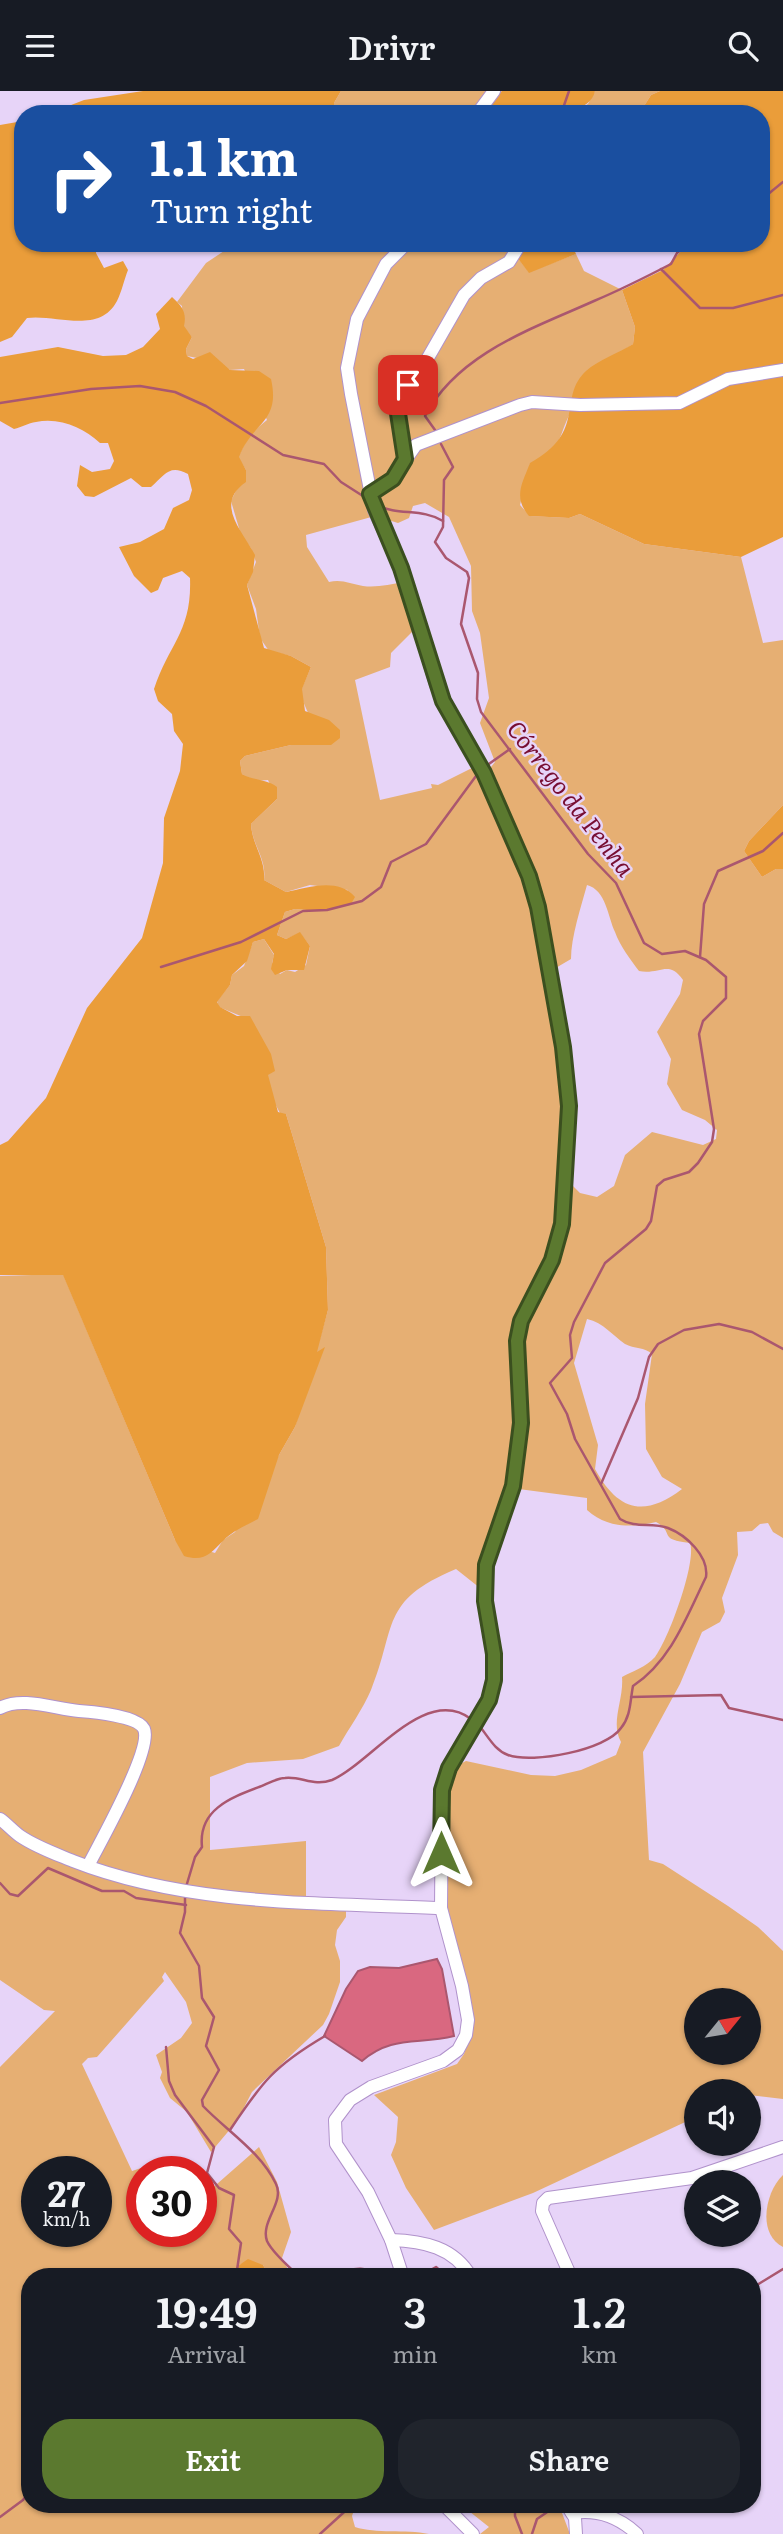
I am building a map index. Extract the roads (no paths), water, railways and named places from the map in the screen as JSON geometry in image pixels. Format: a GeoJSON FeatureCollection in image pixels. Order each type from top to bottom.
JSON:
{"type":"FeatureCollection","features":[{"type":"Feature","properties":{"kind":"street"},"geometry":{"type":"LineString","coordinates":[[398,252],[386,264],[357,319],[347,368],[370,494],[401,568],[443,701],[484,773],[529,876],[538,907],[563,1047],[569,1106],[562,1224],[552,1260],[521,1321],[517,1341],[521,1423],[513,1486],[486,1565],[485,1601],[494,1654],[494,1680],[489,1700],[449,1768],[442,1790],[441,1908],[462,1986],[468,2020],[466,2035],[458,2050],[443,2061],[371,2087],[350,2099],[335,2120],[335,2144],[369,2192],[391,2240],[400,2268]]}},
{"type":"Feature","properties":{"kind":"street"},"geometry":{"type":"LineString","coordinates":[[405,459],[397,407],[402,392],[425,363],[464,295],[481,278],[509,262],[515,252]]}},
{"type":"Feature","properties":{"kind":"street"},"geometry":{"type":"LineString","coordinates":[[370,494],[393,479],[416,445],[520,405],[532,402],[580,405],[679,403],[728,379],[783,370]]}},
{"type":"Feature","properties":{"kind":"street"},"geometry":{"type":"LineString","coordinates":[[0,1708],[7,1704],[28,1703],[101,1712],[138,1722],[144,1729],[145,1741],[136,1770],[88,1867]]}},
{"type":"Feature","properties":{"kind":"street"},"geometry":{"type":"LineString","coordinates":[[0,1819],[21,1837],[88,1867],[186,1890],[332,1904],[441,1908]]}},
{"type":"Feature","properties":{"kind":"street"},"geometry":{"type":"LineString","coordinates":[[566,2268],[542,2211],[543,2203],[548,2198],[692,2178],[783,2147]]}},
{"type":"Feature","properties":{"kind":"street"},"geometry":{"type":"LineString","coordinates":[[391,2240],[420,2241],[440,2248],[465,2268]]}},
{"type":"Feature","properties":{"kind":"street"},"geometry":{"type":"LineString","coordinates":[[452,2513],[473,2534]]}},
{"type":"Feature","properties":{"kind":"street"},"geometry":{"type":"LineString","coordinates":[[570,2513],[576,2534]]}},
{"type":"Feature","properties":{"kind":"street"},"geometry":{"type":"LineString","coordinates":[[600,2513],[621,2522],[637,2534]]}},
{"type":"Feature","properties":{"kind":"waterway","name":"Córrego da Penha"},"geometry":{"type":"LineString","coordinates":[[564,105],[569,91]]}},
{"type":"Feature","properties":{"kind":"waterway"},"geometry":{"type":"LineString","coordinates":[[770,193],[783,182]]}},
{"type":"Feature","properties":{"kind":"waterway","name":"Córrego da Penha"},"geometry":{"type":"LineString","coordinates":[[435,430],[425,416],[439,394],[477,359],[523,333],[671,264],[678,252]]}},
{"type":"Feature","properties":{"kind":"waterway"},"geometry":{"type":"LineString","coordinates":[[661,269],[700,308],[733,308],[783,295]]}},
{"type":"Feature","properties":{"kind":"waterway"},"geometry":{"type":"LineString","coordinates":[[0,403],[91,389],[140,386],[175,392],[206,406],[283,455],[324,464],[341,482],[366,498]]}},
{"type":"Feature","properties":{"kind":"waterway","name":"Córrego da Penha"},"geometry":{"type":"LineString","coordinates":[[441,444],[453,467],[444,480],[443,527],[435,542],[446,558],[467,572],[469,578],[461,624],[478,673],[477,699],[481,712],[588,854],[616,883],[644,943],[662,954],[685,951],[706,960],[726,977],[726,998],[703,1021],[699,1034],[714,1129],[712,1142],[689,1172],[664,1180],[657,1186],[651,1221],[646,1229],[605,1263],[574,1322],[570,1335],[572,1358],[550,1383],[567,1414],[575,1439],[620,1519],[632,1524],[662,1526],[682,1536],[700,1554],[704,1561],[706,1577],[668,1651],[658,1664],[633,1686],[627,1718],[613,1736],[585,1749],[534,1758],[508,1755],[499,1750],[481,1728]]}},
{"type":"Feature","properties":{"kind":"waterway"},"geometry":{"type":"LineString","coordinates":[[377,505],[443,521]]}},
{"type":"Feature","properties":{"kind":"waterway"},"geometry":{"type":"LineString","coordinates":[[486,766],[510,749]]}},
{"type":"Feature","properties":{"kind":"waterway"},"geometry":{"type":"LineString","coordinates":[[161,967],[241,942],[303,911],[327,910],[362,901],[381,887],[391,862],[426,844],[476,776]]}},
{"type":"Feature","properties":{"kind":"waterway"},"geometry":{"type":"LineString","coordinates":[[700,957],[704,904],[718,871],[763,851],[783,833]]}},
{"type":"Feature","properties":{"kind":"waterway"},"geometry":{"type":"LineString","coordinates":[[601,1484],[638,1398],[649,1357],[658,1344],[684,1330],[719,1324],[752,1332],[783,1349]]}},
{"type":"Feature","properties":{"kind":"waterway"},"geometry":{"type":"LineString","coordinates":[[631,1697],[721,1695],[729,1708],[783,1720]]}},
{"type":"Feature","properties":{"kind":"waterway","name":"Córrego da Penha"},"geometry":{"type":"LineString","coordinates":[[186,1887],[195,1857],[202,1847],[205,1824],[218,1807],[227,1801],[282,1778],[319,1782],[332,1780],[399,1730],[417,1718],[435,1711],[453,1711],[471,1719]]}},
{"type":"Feature","properties":{"kind":"waterway"},"geometry":{"type":"LineString","coordinates":[[0,1883],[10,1894],[18,1896],[48,1868],[102,1891],[124,1891],[136,1898],[186,1905]]}},
{"type":"Feature","properties":{"kind":"waterway","name":"Córrego da Penha"},"geometry":{"type":"LineString","coordinates":[[185,1894],[185,1912],[180,1933],[199,1966],[202,1998],[214,2017],[206,2046],[219,2070],[202,2100],[203,2106],[253,2152],[270,2172],[278,2191],[267,2227],[267,2241],[291,2268]]}},
{"type":"Feature","properties":{"kind":"waterway"},"geometry":{"type":"LineString","coordinates":[[230,2130],[270,2076],[325,2036]]}},
{"type":"Feature","properties":{"kind":"waterway"},"geometry":{"type":"LineString","coordinates":[[166,2047],[169,2081],[175,2095],[214,2147],[207,2173],[219,2188],[234,2195],[229,2229],[241,2243],[237,2268]]}},
{"type":"Feature","properties":{"kind":"waterway"},"geometry":{"type":"LineString","coordinates":[[761,2282],[783,2269]]}},
{"type":"Feature","properties":{"kind":"waterway"},"geometry":{"type":"LineString","coordinates":[[0,2517],[21,2501]]}},
{"type":"Feature","properties":{"kind":"waterway"},"geometry":{"type":"LineString","coordinates":[[320,2534],[343,2513]]}},
{"type":"Feature","properties":{"kind":"waterway","name":"Córrego da Penha"},"geometry":{"type":"LineString","coordinates":[[515,2513],[522,2534]]}},
{"type":"Feature","properties":{"kind":"waterway"},"geometry":{"type":"LineString","coordinates":[[532,2534],[537,2519],[546,2513]]}}]}
